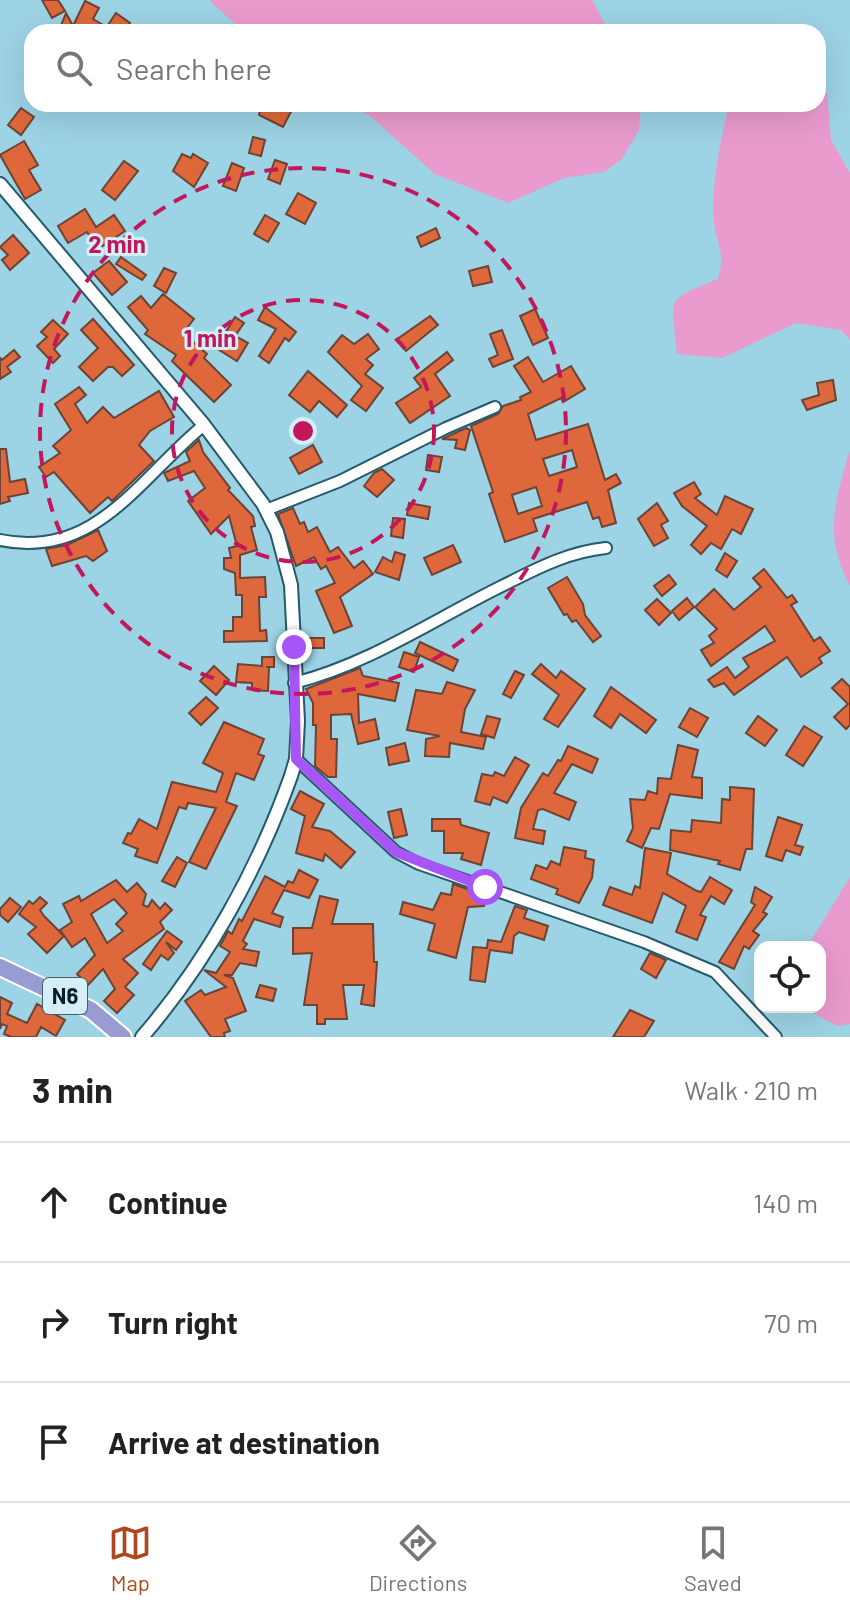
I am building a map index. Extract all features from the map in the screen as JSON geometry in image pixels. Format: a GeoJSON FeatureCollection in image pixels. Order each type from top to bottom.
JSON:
{"type":"FeatureCollection","features":[{"type":"Feature","properties":{"kind":"highway","name":"N6"},"geometry":{"type":"LineString","coordinates":[[0,967],[72,999],[123,1037]]}},
{"type":"Feature","properties":{"kind":"street"},"geometry":{"type":"LineString","coordinates":[[0,184],[204,425],[266,510],[286,556],[296,759],[280,806],[236,899],[185,985],[142,1037]]}},
{"type":"Feature","properties":{"kind":"street"},"geometry":{"type":"LineString","coordinates":[[266,510],[340,481],[495,407]]}},
{"type":"Feature","properties":{"kind":"street"},"geometry":{"type":"LineString","coordinates":[[0,540],[42,545],[86,528],[125,503],[178,447],[204,425]]}},
{"type":"Feature","properties":{"kind":"street"},"geometry":{"type":"LineString","coordinates":[[294,683],[356,664],[412,631],[562,557],[606,548]]}},
{"type":"Feature","properties":{"kind":"street"},"geometry":{"type":"LineString","coordinates":[[296,759],[396,852],[419,864],[644,942],[715,972],[776,1037]]}},
{"type":"Feature","properties":{"kind":"shaded area"},"geometry":{"type":"Polygon","coordinates":[[[209,0],[592,0],[605,24],[235,24],[209,0]]]}},
{"type":"Feature","properties":{"kind":"shaded area"},"geometry":{"type":"Polygon","coordinates":[[[827,92],[831,140],[850,173],[850,340],[841,330],[796,323],[722,358],[677,354],[673,322],[675,304],[687,292],[718,279],[721,252],[714,222],[713,199],[727,112],[826,112],[827,92]]]}},
{"type":"Feature","properties":{"kind":"shaded area"},"geometry":{"type":"Polygon","coordinates":[[[363,112],[640,112],[639,130],[622,159],[604,172],[564,178],[508,203],[435,174],[363,112]]]}},
{"type":"Feature","properties":{"kind":"shaded area"},"geometry":{"type":"Polygon","coordinates":[[[850,449],[850,586],[836,550],[834,518],[850,449]]]}},
{"type":"Feature","properties":{"kind":"shaded area"},"geometry":{"type":"Polygon","coordinates":[[[850,877],[850,1024],[837,1026],[813,1013],[826,1013],[826,941],[811,941],[850,877]]]}},
{"type":"Feature","properties":{"kind":"building"},"geometry":{"type":"Polygon","coordinates":[[[42,0],[58,0],[65,11],[52,18],[42,0]]]}},
{"type":"Feature","properties":{"kind":"building"},"geometry":{"type":"Polygon","coordinates":[[[85,1],[99,8],[93,19],[101,24],[74,24],[85,1]]]}},
{"type":"Feature","properties":{"kind":"building"},"geometry":{"type":"Polygon","coordinates":[[[66,13],[72,24],[62,24],[66,13]]]}},
{"type":"Feature","properties":{"kind":"building"},"geometry":{"type":"Polygon","coordinates":[[[116,13],[130,23],[129,24],[109,24],[116,13]]]}},
{"type":"Feature","properties":{"kind":"building"},"geometry":{"type":"Polygon","coordinates":[[[21,108],[34,117],[21,135],[8,125],[21,108]]]}},
{"type":"Feature","properties":{"kind":"building"},"geometry":{"type":"Polygon","coordinates":[[[260,112],[291,112],[283,127],[259,115],[260,112]]]}},
{"type":"Feature","properties":{"kind":"building"},"geometry":{"type":"Polygon","coordinates":[[[253,137],[265,140],[261,156],[249,153],[253,137]]]}},
{"type":"Feature","properties":{"kind":"building"},"geometry":{"type":"Polygon","coordinates":[[[24,141],[38,165],[29,170],[41,190],[25,199],[0,155],[24,141]]]}},
{"type":"Feature","properties":{"kind":"building"},"geometry":{"type":"Polygon","coordinates":[[[182,154],[191,158],[193,154],[208,163],[194,187],[173,171],[182,154]]]}},
{"type":"Feature","properties":{"kind":"building"},"geometry":{"type":"Polygon","coordinates":[[[275,160],[287,164],[280,184],[268,179],[275,160]]]}},
{"type":"Feature","properties":{"kind":"building"},"geometry":{"type":"Polygon","coordinates":[[[124,161],[138,171],[115,200],[102,190],[124,161]]]}},
{"type":"Feature","properties":{"kind":"building"},"geometry":{"type":"Polygon","coordinates":[[[232,163],[244,168],[236,191],[223,186],[232,163]]]}},
{"type":"Feature","properties":{"kind":"building"},"geometry":{"type":"Polygon","coordinates":[[[298,193],[316,203],[305,224],[286,214],[298,193]]]}},
{"type":"Feature","properties":{"kind":"building"},"geometry":{"type":"Polygon","coordinates":[[[85,209],[96,227],[114,215],[125,231],[98,249],[87,232],[68,243],[58,226],[85,209]]]}},
{"type":"Feature","properties":{"kind":"building"},"geometry":{"type":"Polygon","coordinates":[[[265,215],[279,223],[268,242],[254,234],[265,215]]]}},
{"type":"Feature","properties":{"kind":"building"},"geometry":{"type":"Polygon","coordinates":[[[436,228],[440,238],[421,247],[417,237],[436,228]]]}},
{"type":"Feature","properties":{"kind":"building"},"geometry":{"type":"Polygon","coordinates":[[[13,235],[29,253],[10,270],[2,260],[8,255],[0,247],[13,235]]]}},
{"type":"Feature","properties":{"kind":"building"},"geometry":{"type":"Polygon","coordinates":[[[121,257],[146,275],[142,280],[116,264],[121,257]]]}},
{"type":"Feature","properties":{"kind":"building"},"geometry":{"type":"Polygon","coordinates":[[[109,261],[127,282],[112,295],[93,273],[109,261]]]}},
{"type":"Feature","properties":{"kind":"building"},"geometry":{"type":"Polygon","coordinates":[[[488,266],[492,282],[473,286],[469,271],[488,266]]]}},
{"type":"Feature","properties":{"kind":"building"},"geometry":{"type":"Polygon","coordinates":[[[164,268],[176,273],[166,293],[154,286],[164,268]]]}},
{"type":"Feature","properties":{"kind":"building"},"geometry":{"type":"Polygon","coordinates":[[[163,294],[194,319],[183,333],[207,354],[204,358],[231,385],[214,402],[172,361],[176,355],[145,334],[148,330],[128,307],[141,296],[151,308],[163,294]]]}},
{"type":"Feature","properties":{"kind":"building"},"geometry":{"type":"Polygon","coordinates":[[[265,307],[296,332],[289,341],[285,338],[269,363],[259,356],[276,329],[258,320],[265,307]]]}},
{"type":"Feature","properties":{"kind":"building"},"geometry":{"type":"Polygon","coordinates":[[[535,309],[548,338],[533,345],[520,316],[535,309]]]}},
{"type":"Feature","properties":{"kind":"building"},"geometry":{"type":"Polygon","coordinates":[[[430,316],[438,325],[406,351],[396,340],[430,316]]]}},
{"type":"Feature","properties":{"kind":"building"},"geometry":{"type":"Polygon","coordinates":[[[235,317],[244,323],[235,336],[248,343],[237,361],[216,348],[235,317]]]}},
{"type":"Feature","properties":{"kind":"building"},"geometry":{"type":"Polygon","coordinates":[[[93,319],[134,365],[122,376],[113,367],[108,367],[93,381],[79,367],[98,348],[81,330],[93,319]]]}},
{"type":"Feature","properties":{"kind":"building"},"geometry":{"type":"Polygon","coordinates":[[[53,320],[68,334],[54,349],[60,356],[53,363],[37,346],[47,337],[41,332],[53,320]]]}},
{"type":"Feature","properties":{"kind":"building"},"geometry":{"type":"Polygon","coordinates":[[[502,330],[513,359],[493,367],[489,359],[498,355],[490,334],[502,330]]]}},
{"type":"Feature","properties":{"kind":"building"},"geometry":{"type":"Polygon","coordinates":[[[368,334],[379,349],[366,359],[373,365],[365,374],[383,388],[366,411],[351,400],[362,386],[328,352],[342,335],[354,344],[368,334]]]}},
{"type":"Feature","properties":{"kind":"building"},"geometry":{"type":"Polygon","coordinates":[[[14,350],[20,357],[7,367],[11,372],[0,379],[0,358],[2,360],[14,350]]]}},
{"type":"Feature","properties":{"kind":"building"},"geometry":{"type":"Polygon","coordinates":[[[447,352],[453,360],[435,374],[450,396],[410,423],[396,403],[421,387],[414,378],[447,352]]]}},
{"type":"Feature","properties":{"kind":"building"},"geometry":{"type":"Polygon","coordinates":[[[528,357],[543,382],[571,366],[585,389],[563,402],[561,398],[528,414],[536,440],[588,424],[605,480],[616,474],[621,483],[608,490],[616,523],[602,527],[599,517],[593,519],[587,502],[533,519],[537,531],[505,542],[489,494],[493,492],[471,426],[498,414],[503,406],[521,400],[520,397],[531,392],[514,366],[528,357]],[[572,450],[543,459],[549,476],[577,467],[572,450]],[[536,487],[512,495],[518,514],[542,506],[536,487]]]}},
{"type":"Feature","properties":{"kind":"building"},"geometry":{"type":"Polygon","coordinates":[[[308,371],[347,405],[337,417],[319,401],[310,412],[289,395],[308,371]]]}},
{"type":"Feature","properties":{"kind":"building"},"geometry":{"type":"Polygon","coordinates":[[[833,380],[836,400],[807,410],[802,400],[819,395],[817,383],[833,380]]]}},
{"type":"Feature","properties":{"kind":"building"},"geometry":{"type":"Polygon","coordinates":[[[79,387],[86,395],[75,404],[87,423],[103,407],[114,418],[159,391],[174,417],[150,431],[139,445],[154,461],[112,501],[108,497],[90,513],[54,472],[46,477],[39,467],[60,453],[53,446],[71,430],[55,404],[79,387]]]}},
{"type":"Feature","properties":{"kind":"building"},"geometry":{"type":"Polygon","coordinates":[[[466,428],[470,430],[465,450],[455,448],[457,440],[442,439],[466,428]]]}},
{"type":"Feature","properties":{"kind":"building"},"geometry":{"type":"Polygon","coordinates":[[[199,440],[203,452],[230,488],[228,490],[253,516],[255,526],[251,527],[257,550],[240,555],[240,578],[265,577],[266,597],[259,597],[260,631],[266,630],[267,641],[224,642],[224,631],[233,631],[233,617],[242,617],[242,595],[236,595],[235,573],[224,569],[224,558],[231,558],[229,548],[237,546],[229,516],[211,534],[188,501],[205,488],[194,471],[168,481],[164,473],[190,461],[186,452],[199,440]]]}},
{"type":"Feature","properties":{"kind":"building"},"geometry":{"type":"Polygon","coordinates":[[[313,445],[322,462],[299,474],[290,458],[313,445]]]}},
{"type":"Feature","properties":{"kind":"building"},"geometry":{"type":"Polygon","coordinates":[[[0,449],[6,449],[10,482],[25,479],[28,493],[8,497],[10,501],[0,504],[0,449]]]}},
{"type":"Feature","properties":{"kind":"building"},"geometry":{"type":"Polygon","coordinates":[[[428,455],[442,457],[439,472],[426,470],[428,455]]]}},
{"type":"Feature","properties":{"kind":"building"},"geometry":{"type":"Polygon","coordinates":[[[382,469],[394,480],[377,497],[364,486],[374,473],[382,469]]]}},
{"type":"Feature","properties":{"kind":"building"},"geometry":{"type":"Polygon","coordinates":[[[694,482],[701,494],[695,498],[717,515],[725,496],[753,509],[741,534],[732,529],[721,549],[711,543],[701,554],[691,545],[707,526],[682,506],[674,493],[694,482]]]}},
{"type":"Feature","properties":{"kind":"building"},"geometry":{"type":"Polygon","coordinates":[[[409,503],[430,507],[428,519],[407,515],[409,503]]]}},
{"type":"Feature","properties":{"kind":"building"},"geometry":{"type":"Polygon","coordinates":[[[657,503],[668,521],[661,525],[668,538],[654,546],[638,519],[657,503]]]}},
{"type":"Feature","properties":{"kind":"building"},"geometry":{"type":"Polygon","coordinates":[[[293,508],[300,524],[304,522],[308,532],[317,527],[330,552],[338,547],[354,568],[363,561],[373,574],[340,597],[352,626],[334,633],[316,591],[335,583],[326,566],[321,569],[314,557],[296,566],[278,514],[293,508]]]}},
{"type":"Feature","properties":{"kind":"building"},"geometry":{"type":"Polygon","coordinates":[[[393,518],[405,519],[403,538],[391,536],[393,518]]]}},
{"type":"Feature","properties":{"kind":"building"},"geometry":{"type":"Polygon","coordinates":[[[98,530],[107,551],[93,561],[86,556],[52,566],[46,549],[67,545],[98,530]]]}},
{"type":"Feature","properties":{"kind":"building"},"geometry":{"type":"Polygon","coordinates":[[[453,545],[461,562],[432,575],[424,558],[453,545]]]}},
{"type":"Feature","properties":{"kind":"building"},"geometry":{"type":"Polygon","coordinates":[[[395,552],[405,555],[399,580],[375,572],[383,557],[392,562],[395,552]]]}},
{"type":"Feature","properties":{"kind":"building"},"geometry":{"type":"Polygon","coordinates":[[[725,553],[737,561],[727,577],[716,570],[725,553]]]}},
{"type":"Feature","properties":{"kind":"building"},"geometry":{"type":"Polygon","coordinates":[[[764,569],[787,598],[792,595],[797,602],[791,605],[814,641],[820,637],[830,651],[819,658],[822,663],[801,677],[787,657],[734,695],[724,683],[714,687],[708,680],[727,667],[735,678],[749,667],[743,658],[775,641],[765,626],[711,666],[701,650],[714,643],[709,636],[717,629],[695,607],[714,589],[734,610],[761,587],[753,578],[764,569]]]}},
{"type":"Feature","properties":{"kind":"building"},"geometry":{"type":"Polygon","coordinates":[[[669,575],[676,584],[662,596],[654,586],[669,575]]]}},
{"type":"Feature","properties":{"kind":"building"},"geometry":{"type":"Polygon","coordinates":[[[567,577],[583,604],[585,615],[601,636],[593,642],[576,620],[572,622],[567,614],[564,615],[548,588],[567,577]]]}},
{"type":"Feature","properties":{"kind":"building"},"geometry":{"type":"Polygon","coordinates":[[[687,598],[694,607],[679,620],[672,611],[687,598]]]}},
{"type":"Feature","properties":{"kind":"building"},"geometry":{"type":"Polygon","coordinates":[[[657,599],[671,613],[659,625],[645,610],[657,599]]]}},
{"type":"Feature","properties":{"kind":"building"},"geometry":{"type":"Polygon","coordinates":[[[303,638],[324,638],[324,648],[303,648],[303,638]]]}},
{"type":"Feature","properties":{"kind":"building"},"geometry":{"type":"Polygon","coordinates":[[[420,642],[458,660],[453,671],[415,653],[420,642]]]}},
{"type":"Feature","properties":{"kind":"building"},"geometry":{"type":"Polygon","coordinates":[[[404,652],[419,657],[414,672],[399,667],[404,652]]]}},
{"type":"Feature","properties":{"kind":"building"},"geometry":{"type":"Polygon","coordinates":[[[262,657],[274,657],[274,667],[269,667],[268,691],[252,690],[252,683],[236,682],[238,664],[262,666],[262,657]]]}},
{"type":"Feature","properties":{"kind":"building"},"geometry":{"type":"Polygon","coordinates":[[[541,664],[556,678],[561,671],[585,689],[558,727],[544,719],[559,695],[532,674],[541,664]]]}},
{"type":"Feature","properties":{"kind":"building"},"geometry":{"type":"Polygon","coordinates":[[[214,666],[229,680],[216,695],[200,681],[214,666]]]}},
{"type":"Feature","properties":{"kind":"building"},"geometry":{"type":"Polygon","coordinates":[[[360,668],[363,676],[399,683],[395,701],[358,694],[359,723],[375,719],[379,739],[358,744],[351,714],[331,715],[331,739],[337,739],[336,777],[328,777],[315,766],[316,725],[313,725],[313,703],[306,689],[360,668]]]}},
{"type":"Feature","properties":{"kind":"building"},"geometry":{"type":"Polygon","coordinates":[[[515,671],[524,675],[511,698],[503,694],[515,671]]]}},
{"type":"Feature","properties":{"kind":"building"},"geometry":{"type":"Polygon","coordinates":[[[842,679],[850,687],[850,725],[846,729],[834,717],[848,704],[832,688],[842,679]]]}},
{"type":"Feature","properties":{"kind":"building"},"geometry":{"type":"Polygon","coordinates":[[[447,682],[475,690],[465,709],[461,732],[486,737],[483,749],[450,743],[449,757],[425,756],[426,739],[440,736],[407,730],[416,690],[442,694],[447,682]]]}},
{"type":"Feature","properties":{"kind":"building"},"geometry":{"type":"Polygon","coordinates":[[[611,687],[656,720],[646,733],[620,714],[611,728],[594,716],[611,687]]]}},
{"type":"Feature","properties":{"kind":"building"},"geometry":{"type":"Polygon","coordinates":[[[206,697],[218,708],[201,725],[189,713],[206,697]]]}},
{"type":"Feature","properties":{"kind":"building"},"geometry":{"type":"Polygon","coordinates":[[[690,708],[708,718],[697,737],[679,727],[690,708]]]}},
{"type":"Feature","properties":{"kind":"building"},"geometry":{"type":"Polygon","coordinates":[[[487,716],[500,719],[494,738],[481,734],[487,716]]]}},
{"type":"Feature","properties":{"kind":"building"},"geometry":{"type":"Polygon","coordinates":[[[758,716],[777,730],[765,746],[746,733],[758,716]]]}},
{"type":"Feature","properties":{"kind":"building"},"geometry":{"type":"Polygon","coordinates":[[[224,722],[264,739],[258,754],[264,756],[254,780],[236,773],[226,802],[237,806],[206,869],[189,862],[216,808],[188,803],[186,809],[179,807],[157,863],[135,856],[138,849],[123,843],[128,833],[131,834],[139,819],[157,829],[172,782],[216,792],[223,773],[203,763],[224,722]]]}},
{"type":"Feature","properties":{"kind":"building"},"geometry":{"type":"Polygon","coordinates":[[[804,726],[822,737],[803,766],[786,755],[804,726]]]}},
{"type":"Feature","properties":{"kind":"building"},"geometry":{"type":"Polygon","coordinates":[[[405,743],[409,761],[389,765],[386,748],[405,743]]]}},
{"type":"Feature","properties":{"kind":"building"},"geometry":{"type":"Polygon","coordinates":[[[678,745],[698,750],[692,777],[702,778],[702,798],[670,794],[659,829],[651,828],[642,848],[627,841],[633,828],[630,799],[645,800],[648,791],[657,794],[658,778],[671,779],[678,745]]]}},
{"type":"Feature","properties":{"kind":"building"},"geometry":{"type":"Polygon","coordinates":[[[568,746],[598,759],[592,773],[572,764],[554,793],[576,802],[569,820],[543,809],[538,810],[533,829],[545,831],[543,844],[515,838],[521,808],[543,773],[548,776],[558,760],[561,761],[568,746]]]}},
{"type":"Feature","properties":{"kind":"building"},"geometry":{"type":"Polygon","coordinates":[[[515,757],[529,765],[507,803],[493,797],[490,805],[475,801],[482,774],[493,776],[495,772],[504,776],[515,757]]]}},
{"type":"Feature","properties":{"kind":"building"},"geometry":{"type":"Polygon","coordinates":[[[730,787],[754,789],[752,849],[746,849],[740,870],[718,864],[720,861],[670,850],[671,830],[691,832],[692,820],[721,823],[722,799],[730,800],[730,787]]]}},
{"type":"Feature","properties":{"kind":"building"},"geometry":{"type":"Polygon","coordinates":[[[300,791],[324,804],[312,827],[330,831],[355,852],[341,868],[325,854],[323,861],[296,853],[305,816],[291,809],[300,791]]]}},
{"type":"Feature","properties":{"kind":"building"},"geometry":{"type":"Polygon","coordinates":[[[401,809],[407,835],[394,838],[388,812],[401,809]]]}},
{"type":"Feature","properties":{"kind":"building"},"geometry":{"type":"Polygon","coordinates":[[[778,817],[802,825],[795,845],[803,847],[800,855],[786,850],[782,861],[766,856],[778,817]]]}},
{"type":"Feature","properties":{"kind":"building"},"geometry":{"type":"Polygon","coordinates":[[[432,819],[460,819],[461,825],[489,833],[481,865],[461,859],[463,853],[444,853],[444,831],[432,831],[432,819]]]}},
{"type":"Feature","properties":{"kind":"building"},"geometry":{"type":"Polygon","coordinates":[[[564,847],[586,851],[585,858],[594,860],[592,878],[579,903],[556,894],[558,889],[531,879],[536,865],[547,869],[551,861],[560,865],[564,847]]]}},
{"type":"Feature","properties":{"kind":"building"},"geometry":{"type":"Polygon","coordinates":[[[645,848],[671,853],[667,874],[697,891],[701,892],[710,877],[732,890],[724,904],[711,896],[700,915],[706,917],[697,940],[676,932],[686,906],[663,893],[652,923],[603,905],[610,887],[632,895],[635,886],[640,888],[645,848]]]}},
{"type":"Feature","properties":{"kind":"building"},"geometry":{"type":"Polygon","coordinates":[[[177,857],[187,863],[175,887],[162,881],[177,857]]]}},
{"type":"Feature","properties":{"kind":"building"},"geometry":{"type":"Polygon","coordinates":[[[299,870],[318,880],[309,898],[284,890],[272,913],[283,917],[280,927],[254,919],[243,941],[247,944],[243,949],[259,952],[256,966],[240,963],[232,975],[224,975],[233,978],[246,1011],[225,1019],[230,1031],[224,1033],[225,1037],[211,1037],[185,1001],[201,990],[205,995],[226,987],[204,970],[216,973],[230,952],[220,946],[228,931],[232,934],[239,919],[242,921],[265,876],[285,887],[288,881],[293,883],[299,870]]]}},
{"type":"Feature","properties":{"kind":"building"},"geometry":{"type":"Polygon","coordinates":[[[116,880],[127,892],[137,883],[146,894],[143,905],[148,907],[152,900],[160,909],[165,903],[172,910],[160,922],[164,929],[123,959],[138,973],[125,987],[134,995],[117,1013],[104,1001],[115,989],[103,969],[88,985],[77,974],[95,955],[85,938],[72,947],[60,930],[72,922],[63,904],[79,896],[81,901],[116,880]],[[114,899],[91,914],[107,943],[123,931],[116,924],[127,913],[114,899]]]}},
{"type":"Feature","properties":{"kind":"building"},"geometry":{"type":"Polygon","coordinates":[[[453,884],[473,891],[473,895],[486,896],[484,906],[468,907],[456,958],[428,950],[435,924],[400,914],[403,902],[433,910],[441,893],[451,895],[453,884]]]}},
{"type":"Feature","properties":{"kind":"building"},"geometry":{"type":"Polygon","coordinates":[[[755,887],[772,897],[763,912],[767,914],[753,931],[759,935],[749,949],[744,946],[734,969],[719,962],[755,905],[751,902],[755,887]]]}},
{"type":"Feature","properties":{"kind":"building"},"geometry":{"type":"Polygon","coordinates":[[[320,896],[338,900],[332,924],[373,924],[374,962],[377,962],[374,1006],[361,1004],[364,985],[343,985],[347,1019],[325,1019],[325,1024],[317,1024],[317,1005],[304,1005],[312,953],[293,954],[293,928],[312,928],[320,896]]]}},
{"type":"Feature","properties":{"kind":"building"},"geometry":{"type":"Polygon","coordinates":[[[40,897],[47,903],[40,910],[64,936],[47,953],[28,934],[36,927],[19,914],[29,901],[33,904],[40,897]]]}},
{"type":"Feature","properties":{"kind":"building"},"geometry":{"type":"Polygon","coordinates":[[[10,898],[21,907],[8,922],[0,915],[0,909],[10,898]]]}},
{"type":"Feature","properties":{"kind":"building"},"geometry":{"type":"Polygon","coordinates":[[[515,906],[527,910],[524,918],[548,926],[544,940],[519,932],[514,936],[512,953],[490,950],[485,982],[470,980],[473,947],[487,948],[488,940],[501,942],[515,906]]]}},
{"type":"Feature","properties":{"kind":"building"},"geometry":{"type":"Polygon","coordinates":[[[167,931],[182,942],[176,950],[166,942],[174,953],[168,960],[161,955],[151,970],[143,964],[167,931]]]}},
{"type":"Feature","properties":{"kind":"building"},"geometry":{"type":"Polygon","coordinates":[[[650,953],[666,960],[656,978],[641,969],[650,953]]]}},
{"type":"Feature","properties":{"kind":"building"},"geometry":{"type":"Polygon","coordinates":[[[260,985],[276,989],[273,1001],[256,997],[260,985]]]}},
{"type":"Feature","properties":{"kind":"building"},"geometry":{"type":"Polygon","coordinates":[[[0,997],[12,1003],[7,1014],[27,1023],[37,1004],[65,1020],[56,1036],[41,1027],[36,1037],[11,1037],[4,1034],[7,1026],[2,1024],[0,1029],[0,997]]]}},
{"type":"Feature","properties":{"kind":"building"},"geometry":{"type":"Polygon","coordinates":[[[630,1010],[654,1021],[644,1037],[613,1037],[630,1010]]]}},
{"type":"Feature","properties":{"kind":"route"},"geometry":{"type":"LineString","coordinates":[[294,647],[298,721],[296,759],[396,852],[419,864],[485,887]]}}]}
